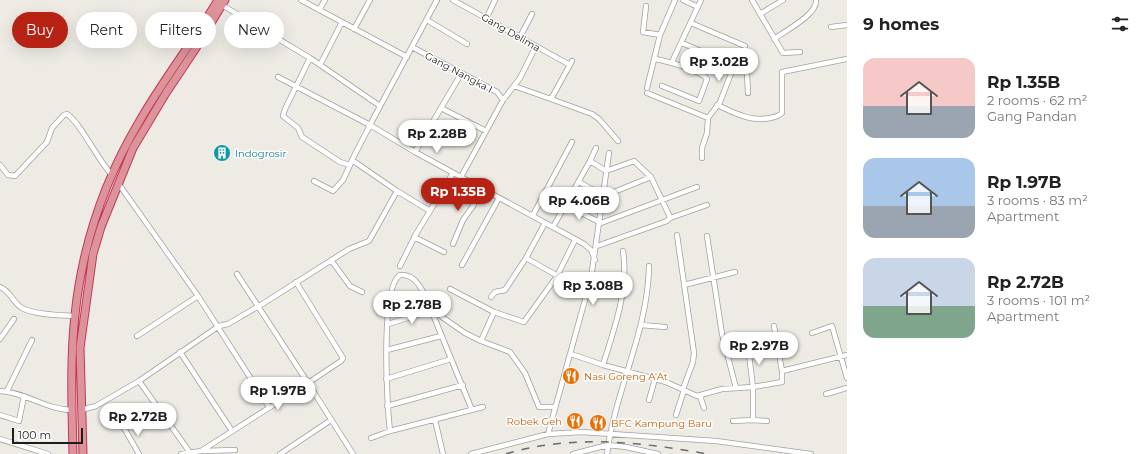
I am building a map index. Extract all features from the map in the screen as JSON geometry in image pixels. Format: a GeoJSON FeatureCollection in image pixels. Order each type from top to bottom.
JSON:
{"type":"FeatureCollection","features":[{"type":"Feature","properties":{"kind":"highway"},"geometry":{"type":"LineString","coordinates":[[214,12],[222,2]]}},
{"type":"Feature","properties":{"kind":"highway"},"geometry":{"type":"LineString","coordinates":[[216,13],[222,2]]}},
{"type":"Feature","properties":{"kind":"highway"},"geometry":{"type":"LineString","coordinates":[[73,454],[72,410],[74,316],[90,234],[112,175],[138,122],[186,48]]}},
{"type":"Feature","properties":{"kind":"highway"},"geometry":{"type":"LineString","coordinates":[[83,454],[80,348],[84,306],[93,254],[101,227],[133,148],[196,48]]}},
{"type":"Feature","properties":{"kind":"highway"},"geometry":{"type":"LineString","coordinates":[[182,54],[189,58]]}},
{"type":"Feature","properties":{"kind":"highway"},"geometry":{"type":"LineString","coordinates":[[76,305],[84,306]]}},
{"type":"Feature","properties":{"kind":"street"},"geometry":{"type":"LineString","coordinates":[[301,0],[407,57]]}},
{"type":"Feature","properties":{"kind":"street"},"geometry":{"type":"LineString","coordinates":[[319,10],[325,0]]}},
{"type":"Feature","properties":{"kind":"street"},"geometry":{"type":"LineString","coordinates":[[354,29],[370,0]]}},
{"type":"Feature","properties":{"kind":"street"},"geometry":{"type":"LineString","coordinates":[[314,181],[334,191],[343,180],[370,125],[437,0]]}},
{"type":"Feature","properties":{"kind":"street","name":"Gang Delima"},"geometry":{"type":"LineString","coordinates":[[453,0],[487,17],[536,46],[571,63],[551,98]]}},
{"type":"Feature","properties":{"kind":"street"},"geometry":{"type":"LineString","coordinates":[[487,17],[496,0]]}},
{"type":"Feature","properties":{"kind":"street"},"geometry":{"type":"LineString","coordinates":[[675,0],[660,35],[647,91],[708,118]]}},
{"type":"Feature","properties":{"kind":"street"},"geometry":{"type":"LineString","coordinates":[[683,0],[698,7]]}},
{"type":"Feature","properties":{"kind":"street"},"geometry":{"type":"LineString","coordinates":[[672,62],[701,0]]}},
{"type":"Feature","properties":{"kind":"street"},"geometry":{"type":"LineString","coordinates":[[752,0],[784,54],[800,52]]}},
{"type":"Feature","properties":{"kind":"street"},"geometry":{"type":"LineString","coordinates":[[760,14],[783,0]]}},
{"type":"Feature","properties":{"kind":"street"},"geometry":{"type":"LineString","coordinates":[[774,39],[808,16],[815,7],[816,0]]}},
{"type":"Feature","properties":{"kind":"street"},"geometry":{"type":"LineString","coordinates":[[222,2],[310,58],[380,106]]}},
{"type":"Feature","properties":{"kind":"street"},"geometry":{"type":"LineString","coordinates":[[646,6],[643,32],[660,35]]}},
{"type":"Feature","properties":{"kind":"street"},"geometry":{"type":"LineString","coordinates":[[520,37],[532,14]]}},
{"type":"Feature","properties":{"kind":"street"},"geometry":{"type":"LineString","coordinates":[[427,20],[467,44]]}},
{"type":"Feature","properties":{"kind":"street"},"geometry":{"type":"LineString","coordinates":[[320,65],[342,22]]}},
{"type":"Feature","properties":{"kind":"street"},"geometry":{"type":"LineString","coordinates":[[691,23],[745,46]]}},
{"type":"Feature","properties":{"kind":"street"},"geometry":{"type":"LineString","coordinates":[[832,27],[847,25]]}},
{"type":"Feature","properties":{"kind":"street"},"geometry":{"type":"LineString","coordinates":[[682,43],[743,69],[747,73],[748,93]]}},
{"type":"Feature","properties":{"kind":"street"},"geometry":{"type":"LineString","coordinates":[[461,177],[536,46]]}},
{"type":"Feature","properties":{"kind":"street","name":"Gang Nangka I"},"geometry":{"type":"LineString","coordinates":[[412,48],[497,92],[504,100]]}},
{"type":"Feature","properties":{"kind":"street"},"geometry":{"type":"LineString","coordinates":[[310,58],[285,108],[283,116],[298,128],[302,138],[340,162],[350,165]]}},
{"type":"Feature","properties":{"kind":"street"},"geometry":{"type":"LineString","coordinates":[[656,59],[672,62],[707,79],[699,101],[662,86]]}},
{"type":"Feature","properties":{"kind":"street"},"geometry":{"type":"LineString","coordinates":[[717,105],[751,119],[780,116],[782,113],[782,72],[847,59]]}},
{"type":"Feature","properties":{"kind":"street"},"geometry":{"type":"LineString","coordinates":[[702,158],[702,148],[707,133],[708,118],[717,105],[734,66]]}},
{"type":"Feature","properties":{"kind":"street"},"geometry":{"type":"LineString","coordinates":[[415,152],[461,74]]}},
{"type":"Feature","properties":{"kind":"street"},"geometry":{"type":"LineString","coordinates":[[278,77],[370,125],[415,152],[553,227],[591,250],[595,260]]}},
{"type":"Feature","properties":{"kind":"street"},"geometry":{"type":"LineString","coordinates":[[514,86],[551,98],[592,114],[599,119],[618,141]]}},
{"type":"Feature","properties":{"kind":"street"},"geometry":{"type":"LineString","coordinates":[[441,108],[486,131]]}},
{"type":"Feature","properties":{"kind":"street"},"geometry":{"type":"LineString","coordinates":[[0,165],[8,175],[15,176],[47,142],[52,128],[64,115],[67,114],[83,133],[102,164],[112,175]]}},
{"type":"Feature","properties":{"kind":"street"},"geometry":{"type":"LineString","coordinates":[[533,216],[572,142]]}},
{"type":"Feature","properties":{"kind":"street"},"geometry":{"type":"LineString","coordinates":[[553,227],[579,182],[596,148]]}},
{"type":"Feature","properties":{"kind":"street"},"geometry":{"type":"LineString","coordinates":[[548,434],[588,293],[601,223],[609,153]]}},
{"type":"Feature","properties":{"kind":"street"},"geometry":{"type":"LineString","coordinates":[[352,160],[397,191],[430,211]]}},
{"type":"Feature","properties":{"kind":"street"},"geometry":{"type":"LineString","coordinates":[[606,171],[634,160],[651,177],[663,200],[670,218]]}},
{"type":"Feature","properties":{"kind":"street"},"geometry":{"type":"LineString","coordinates":[[590,161],[606,171]]}},
{"type":"Feature","properties":{"kind":"street"},"geometry":{"type":"LineString","coordinates":[[400,266],[414,236],[453,173]]}},
{"type":"Feature","properties":{"kind":"street"},"geometry":{"type":"LineString","coordinates":[[604,196],[651,177]]}},
{"type":"Feature","properties":{"kind":"street"},"geometry":{"type":"LineString","coordinates":[[579,182],[604,196]]}},
{"type":"Feature","properties":{"kind":"street"},"geometry":{"type":"LineString","coordinates":[[118,183],[219,326],[269,407]]}},
{"type":"Feature","properties":{"kind":"street"},"geometry":{"type":"LineString","coordinates":[[453,244],[463,220],[473,206],[482,188]]}},
{"type":"Feature","properties":{"kind":"street"},"geometry":{"type":"LineString","coordinates":[[566,205],[601,223],[697,188]]}},
{"type":"Feature","properties":{"kind":"street"},"geometry":{"type":"LineString","coordinates":[[81,410],[96,406],[140,381],[219,326],[228,324],[348,249],[369,241],[397,191]]}},
{"type":"Feature","properties":{"kind":"street"},"geometry":{"type":"LineString","coordinates":[[462,265],[499,198]]}},
{"type":"Feature","properties":{"kind":"street"},"geometry":{"type":"LineString","coordinates":[[597,246],[707,205]]}},
{"type":"Feature","properties":{"kind":"street"},"geometry":{"type":"LineString","coordinates":[[491,297],[495,292],[505,290],[526,258],[545,223]]}},
{"type":"Feature","properties":{"kind":"street"},"geometry":{"type":"LineString","coordinates":[[676,415],[693,362],[694,353],[677,235]]}},
{"type":"Feature","properties":{"kind":"street"},"geometry":{"type":"LineString","coordinates":[[414,236],[444,252]]}},
{"type":"Feature","properties":{"kind":"street"},"geometry":{"type":"LineString","coordinates":[[707,236],[715,279],[722,334],[735,379],[736,388]]}},
{"type":"Feature","properties":{"kind":"street"},"geometry":{"type":"LineString","coordinates":[[450,289],[494,312],[524,322],[557,276],[575,240]]}},
{"type":"Feature","properties":{"kind":"street"},"geometry":{"type":"LineString","coordinates":[[603,366],[622,299],[626,267],[623,251]]}},
{"type":"Feature","properties":{"kind":"street"},"geometry":{"type":"LineString","coordinates":[[526,258],[588,293]]}},
{"type":"Feature","properties":{"kind":"street"},"geometry":{"type":"LineString","coordinates":[[331,260],[350,286],[362,292]]}},
{"type":"Feature","properties":{"kind":"street"},"geometry":{"type":"LineString","coordinates":[[607,454],[610,434],[642,325],[649,280],[649,266]]}},
{"type":"Feature","properties":{"kind":"street"},"geometry":{"type":"LineString","coordinates":[[684,285],[715,279],[735,272]]}},
{"type":"Feature","properties":{"kind":"street"},"geometry":{"type":"LineString","coordinates":[[237,274],[354,454]]}},
{"type":"Feature","properties":{"kind":"street"},"geometry":{"type":"LineString","coordinates":[[390,431],[386,379],[388,324],[393,284],[395,279],[400,275],[408,276],[416,280],[425,295],[472,410]]}},
{"type":"Feature","properties":{"kind":"street"},"geometry":{"type":"LineString","coordinates":[[201,451],[308,383],[341,361],[343,358],[296,282]]}},
{"type":"Feature","properties":{"kind":"street"},"geometry":{"type":"LineString","coordinates":[[0,287],[9,292],[21,307],[45,313],[74,316]]}},
{"type":"Feature","properties":{"kind":"street"},"geometry":{"type":"LineString","coordinates":[[137,336],[198,296]]}},
{"type":"Feature","properties":{"kind":"street"},"geometry":{"type":"LineString","coordinates":[[442,308],[440,313],[442,317],[465,333],[510,352],[526,373],[539,407],[555,407]]}},
{"type":"Feature","properties":{"kind":"street"},"geometry":{"type":"LineString","coordinates":[[388,324],[431,311]]}},
{"type":"Feature","properties":{"kind":"street"},"geometry":{"type":"LineString","coordinates":[[481,340],[494,312]]}},
{"type":"Feature","properties":{"kind":"street"},"geometry":{"type":"LineString","coordinates":[[0,339],[14,319]]}},
{"type":"Feature","properties":{"kind":"street"},"geometry":{"type":"LineString","coordinates":[[642,325],[665,327]]}},
{"type":"Feature","properties":{"kind":"street"},"geometry":{"type":"LineString","coordinates":[[571,354],[603,366],[655,379],[700,396],[722,389],[754,387],[782,382],[782,371],[774,326]]}},
{"type":"Feature","properties":{"kind":"street"},"geometry":{"type":"LineString","coordinates":[[812,333],[832,326],[847,378]]}},
{"type":"Feature","properties":{"kind":"street"},"geometry":{"type":"LineString","coordinates":[[387,350],[441,336]]}},
{"type":"Feature","properties":{"kind":"street"},"geometry":{"type":"LineString","coordinates":[[7,392],[32,340]]}},
{"type":"Feature","properties":{"kind":"street"},"geometry":{"type":"LineString","coordinates":[[748,346],[754,387],[752,420]]}},
{"type":"Feature","properties":{"kind":"street"},"geometry":{"type":"LineString","coordinates":[[180,352],[232,431]]}},
{"type":"Feature","properties":{"kind":"street"},"geometry":{"type":"LineString","coordinates":[[782,371],[847,355]]}},
{"type":"Feature","properties":{"kind":"street"},"geometry":{"type":"LineString","coordinates":[[386,379],[451,359]]}},
{"type":"Feature","properties":{"kind":"street"},"geometry":{"type":"LineString","coordinates":[[649,400],[655,379]]}},
{"type":"Feature","properties":{"kind":"street"},"geometry":{"type":"LineString","coordinates":[[140,381],[191,453]]}},
{"type":"Feature","properties":{"kind":"street"},"geometry":{"type":"LineString","coordinates":[[387,406],[463,385]]}},
{"type":"Feature","properties":{"kind":"street"},"geometry":{"type":"LineString","coordinates":[[826,394],[847,388]]}},
{"type":"Feature","properties":{"kind":"street"},"geometry":{"type":"LineString","coordinates":[[0,391],[24,396],[56,408],[72,410]]}},
{"type":"Feature","properties":{"kind":"street"},"geometry":{"type":"LineString","coordinates":[[0,415],[18,420],[24,396]]}},
{"type":"Feature","properties":{"kind":"street"},"geometry":{"type":"LineString","coordinates":[[700,396],[704,408]]}},
{"type":"Feature","properties":{"kind":"street"},"geometry":{"type":"LineString","coordinates":[[371,438],[390,431],[483,407]]}},
{"type":"Feature","properties":{"kind":"street"},"geometry":{"type":"LineString","coordinates":[[280,454],[331,420]]}},
{"type":"Feature","properties":{"kind":"street"},"geometry":{"type":"LineString","coordinates":[[434,420],[443,454]]}},
{"type":"Feature","properties":{"kind":"street"},"geometry":{"type":"LineString","coordinates":[[733,421],[767,421]]}},
{"type":"Feature","properties":{"kind":"street"},"geometry":{"type":"LineString","coordinates":[[124,428],[139,454]]}},
{"type":"Feature","properties":{"kind":"street"},"geometry":{"type":"LineString","coordinates":[[472,454],[548,434],[582,432],[716,441],[811,454]]}},
{"type":"Feature","properties":{"kind":"street"},"geometry":{"type":"LineString","coordinates":[[0,439],[48,454]]}},
{"type":"Feature","properties":{"kind":"street"},"geometry":{"type":"LineString","coordinates":[[573,454],[608,445],[626,447],[658,454]]}},
{"type":"Feature","properties":{"kind":"street"},"geometry":{"type":"LineString","coordinates":[[181,454],[201,451],[235,450]]}},
{"type":"Feature","properties":{"kind":"railway"},"geometry":{"type":"LineString","coordinates":[[506,454],[531,448],[581,442],[632,443],[707,454]]}},
{"type":"Feature","properties":{"kind":"place","name":"Indogrosir"},"geometry":{"type":"Point","coordinates":[222,153]}},
{"type":"Feature","properties":{"kind":"place","name":"Nasi Goreng A'At"},"geometry":{"type":"Point","coordinates":[571,376]}},
{"type":"Feature","properties":{"kind":"place","name":"Robek Geh"},"geometry":{"type":"Point","coordinates":[575,421]}},
{"type":"Feature","properties":{"kind":"place","name":"BFC Kampung Baru"},"geometry":{"type":"Point","coordinates":[598,423]}}]}
